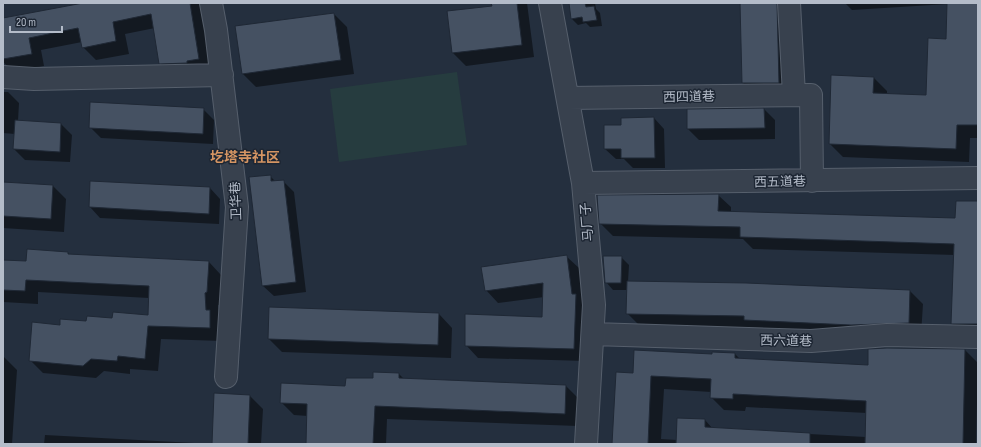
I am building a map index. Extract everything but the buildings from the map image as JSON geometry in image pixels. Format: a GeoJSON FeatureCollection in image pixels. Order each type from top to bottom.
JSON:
{"type":"FeatureCollection","features":[{"type":"Feature","properties":{"kind":"street","name":"卫华巷"},"geometry":{"type":"LineString","coordinates":[[211,3],[222,75],[237,207],[226,376]]}},
{"type":"Feature","properties":{"kind":"street","name":"马厂子"},"geometry":{"type":"LineString","coordinates":[[550,3],[583,183],[594,305],[586,444]]}},
{"type":"Feature","properties":{"kind":"street"},"geometry":{"type":"LineString","coordinates":[[789,3],[812,181]]}},
{"type":"Feature","properties":{"kind":"street"},"geometry":{"type":"LineString","coordinates":[[3,77],[34,79],[222,75]]}},
{"type":"Feature","properties":{"kind":"street","name":"西四道巷"},"geometry":{"type":"LineString","coordinates":[[568,98],[802,95]]}},
{"type":"Feature","properties":{"kind":"street","name":"西五道巷"},"geometry":{"type":"LineString","coordinates":[[583,183],[978,178]]}},
{"type":"Feature","properties":{"kind":"street","name":"西六道巷"},"geometry":{"type":"LineString","coordinates":[[593,334],[812,341],[887,335],[978,337]]}},
{"type":"Feature","properties":{"kind":"green space"},"geometry":{"type":"Polygon","coordinates":[[[457,72],[467,145],[339,162],[330,89],[457,72]]]}},
{"type":"Feature","properties":{"kind":"district","name":"圪塔寺社区"},"geometry":{"type":"Point","coordinates":[245,157]}}]}
